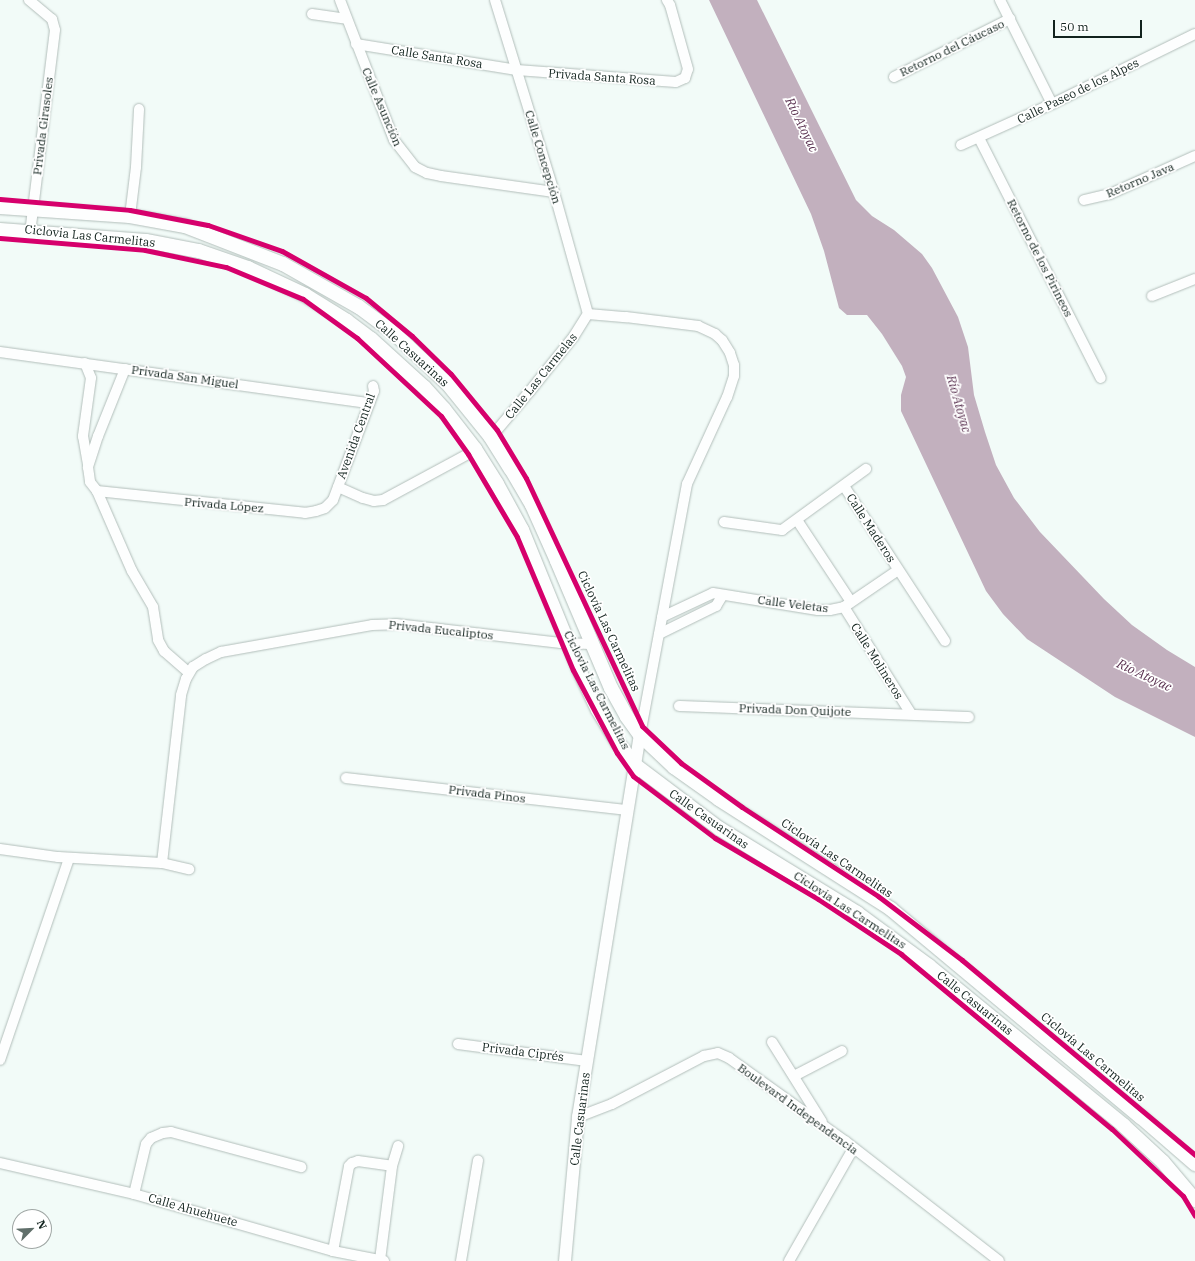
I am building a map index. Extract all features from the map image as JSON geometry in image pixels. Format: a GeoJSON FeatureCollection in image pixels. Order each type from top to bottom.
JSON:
{"type":"FeatureCollection","features":[{"type":"Feature","properties":{"kind":"main road","name":"Calle Casuarinas"},"geometry":{"type":"LineString","coordinates":[[0,207],[130,216],[185,226],[284,264],[359,307],[394,334],[448,384],[490,436],[511,469],[532,505],[611,688],[627,717],[640,735],[674,767],[718,799],[890,909],[1141,1117],[1195,1164]]}},
{"type":"Feature","properties":{"kind":"main road","name":"Calle Casuarinas"},"geometry":{"type":"LineString","coordinates":[[0,230],[30,234],[146,241],[199,251],[248,268],[305,295],[347,321],[371,339],[424,387],[444,409],[474,449],[497,484],[522,530],[568,643],[598,710],[618,743],[635,765],[720,829],[857,913],[929,966],[1123,1124],[1163,1162],[1195,1200]]}},
{"type":"Feature","properties":{"kind":"street","name":"Privada Girasoles"},"geometry":{"type":"LineString","coordinates":[[29,0],[52,19],[55,30],[30,234]]}},
{"type":"Feature","properties":{"kind":"street","name":"Calle Asunción"},"geometry":{"type":"LineString","coordinates":[[340,0],[394,140],[414,167],[441,176],[554,192]]}},
{"type":"Feature","properties":{"kind":"street","name":"Calle Concepción"},"geometry":{"type":"LineString","coordinates":[[495,0],[554,192],[588,314]]}},
{"type":"Feature","properties":{"kind":"street","name":"Privada Santa Rosa"},"geometry":{"type":"LineString","coordinates":[[517,70],[676,82],[686,78],[688,69],[670,5],[666,0]]}},
{"type":"Feature","properties":{"kind":"street"},"geometry":{"type":"LineString","coordinates":[[1000,0],[1052,104]]}},
{"type":"Feature","properties":{"kind":"street"},"geometry":{"type":"LineString","coordinates":[[312,14],[347,19]]}},
{"type":"Feature","properties":{"kind":"street","name":"Retorno del Cáucaso"},"geometry":{"type":"LineString","coordinates":[[894,77],[1010,19]]}},
{"type":"Feature","properties":{"kind":"street","name":"Calle Paseo de los Alpes"},"geometry":{"type":"LineString","coordinates":[[961,146],[1052,104],[1195,34]]}},
{"type":"Feature","properties":{"kind":"street","name":"Calle Santa Rosa"},"geometry":{"type":"LineString","coordinates":[[356,44],[517,70]]}},
{"type":"Feature","properties":{"kind":"street"},"geometry":{"type":"LineString","coordinates":[[130,216],[136,167],[138,109]]}},
{"type":"Feature","properties":{"kind":"street","name":"Retorno de los Pirineos"},"geometry":{"type":"LineString","coordinates":[[979,138],[1101,378]]}},
{"type":"Feature","properties":{"kind":"street","name":"Retorno Java"},"geometry":{"type":"LineString","coordinates":[[1084,200],[1110,194],[1195,156]]}},
{"type":"Feature","properties":{"kind":"street"},"geometry":{"type":"LineString","coordinates":[[1152,296],[1195,279]]}},
{"type":"Feature","properties":{"kind":"street","name":"Calle Casuarinas"},"geometry":{"type":"LineString","coordinates":[[565,1261],[578,1117],[640,735],[687,484],[727,397],[734,376],[734,365],[730,353],[722,340],[715,334],[698,326],[588,314]]}},
{"type":"Feature","properties":{"kind":"street","name":"Calle Las Carmelas"},"geometry":{"type":"LineString","coordinates":[[490,436],[498,430],[530,391],[588,314]]}},
{"type":"Feature","properties":{"kind":"street","name":"Privada San Miguel"},"geometry":{"type":"LineString","coordinates":[[0,352],[370,403]]}},
{"type":"Feature","properties":{"kind":"street"},"geometry":{"type":"LineString","coordinates":[[85,363],[91,378],[83,436],[90,482],[97,491],[132,571],[153,607],[158,640],[164,651],[190,673],[186,679],[182,695],[162,863]]}},
{"type":"Feature","properties":{"kind":"street"},"geometry":{"type":"LineString","coordinates":[[88,467],[98,436],[125,369]]}},
{"type":"Feature","properties":{"kind":"street","name":"Avenida Central"},"geometry":{"type":"LineString","coordinates":[[338,487],[370,403],[374,391],[373,386]]}},
{"type":"Feature","properties":{"kind":"street"},"geometry":{"type":"LineString","coordinates":[[338,487],[363,498],[374,501],[383,500],[468,454],[474,449]]}},
{"type":"Feature","properties":{"kind":"street"},"geometry":{"type":"LineString","coordinates":[[724,522],[782,530],[866,469]]}},
{"type":"Feature","properties":{"kind":"street","name":"Calle Maderos"},"geometry":{"type":"LineString","coordinates":[[844,486],[945,641]]}},
{"type":"Feature","properties":{"kind":"street","name":"Privada López"},"geometry":{"type":"LineString","coordinates":[[97,491],[305,513],[325,508],[333,500],[338,487]]}},
{"type":"Feature","properties":{"kind":"street","name":"Calle Molineros"},"geometry":{"type":"LineString","coordinates":[[797,520],[911,714]]}},
{"type":"Feature","properties":{"kind":"street","name":"Calle Veletas"},"geometry":{"type":"LineString","coordinates":[[662,617],[713,593],[818,610],[830,610],[848,605],[898,570]]}},
{"type":"Feature","properties":{"kind":"street"},"geometry":{"type":"LineString","coordinates":[[659,634],[716,606],[723,595]]}},
{"type":"Feature","properties":{"kind":"street","name":"Privada Eucaliptos"},"geometry":{"type":"LineString","coordinates":[[190,673],[193,667],[221,652],[372,625],[396,624],[568,643],[591,644]]}},
{"type":"Feature","properties":{"kind":"street","name":"Privada Don Quijote"},"geometry":{"type":"LineString","coordinates":[[679,706],[969,716]]}},
{"type":"Feature","properties":{"kind":"street","name":"Privada Pinos"},"geometry":{"type":"LineString","coordinates":[[346,778],[628,810]]}},
{"type":"Feature","properties":{"kind":"street"},"geometry":{"type":"LineString","coordinates":[[0,849],[69,858],[162,863],[189,869]]}},
{"type":"Feature","properties":{"kind":"street"},"geometry":{"type":"LineString","coordinates":[[0,1060],[69,858]]}},
{"type":"Feature","properties":{"kind":"street"},"geometry":{"type":"LineString","coordinates":[[772,1042],[825,1127]]}},
{"type":"Feature","properties":{"kind":"street","name":"Privada Ciprés"},"geometry":{"type":"LineString","coordinates":[[458,1044],[587,1061]]}},
{"type":"Feature","properties":{"kind":"street"},"geometry":{"type":"LineString","coordinates":[[794,1076],[842,1051]]}},
{"type":"Feature","properties":{"kind":"street","name":"Boulevard Independencia"},"geometry":{"type":"LineString","coordinates":[[578,1117],[612,1104],[704,1056],[718,1053],[729,1058],[825,1127],[999,1261]]}},
{"type":"Feature","properties":{"kind":"street"},"geometry":{"type":"LineString","coordinates":[[134,1194],[146,1144],[151,1138],[163,1133],[171,1132],[301,1167]]}},
{"type":"Feature","properties":{"kind":"street"},"geometry":{"type":"LineString","coordinates":[[382,1261],[392,1166],[398,1146]]}},
{"type":"Feature","properties":{"kind":"street"},"geometry":{"type":"LineString","coordinates":[[789,1261],[853,1149]]}},
{"type":"Feature","properties":{"kind":"street"},"geometry":{"type":"LineString","coordinates":[[461,1261],[478,1160]]}},
{"type":"Feature","properties":{"kind":"street"},"geometry":{"type":"LineString","coordinates":[[333,1251],[349,1166],[358,1161],[392,1166]]}},
{"type":"Feature","properties":{"kind":"street","name":"Calle Ahuehuete"},"geometry":{"type":"LineString","coordinates":[[0,1163],[134,1194],[333,1251],[382,1261]]}},
{"type":"Feature","properties":{"kind":"water","name":"Río Atoyac"},"geometry":{"type":"Polygon","coordinates":[[[709,0],[757,0],[856,200],[872,216],[894,230],[922,254],[932,268],[958,317],[968,347],[974,395],[985,432],[996,465],[1014,498],[1040,532],[1104,599],[1132,625],[1167,650],[1195,667],[1195,737],[1115,697],[1027,639],[1003,614],[986,591],[901,411],[901,395],[906,377],[902,366],[882,334],[867,315],[847,315],[839,308],[824,251],[811,214],[709,0]]]}},
{"type":"Feature","properties":{"kind":"cycle path","name":"Ciclovía Las Carmelitas"},"geometry":{"type":"LineString","coordinates":[[0,199],[130,210],[208,225],[282,251],[366,298],[412,336],[451,374],[497,430],[526,478],[642,726],[681,763],[742,807],[878,896],[962,960],[1195,1155]]}},
{"type":"Feature","properties":{"kind":"cycle path","name":"Ciclovia Las Carmelitas"},"geometry":{"type":"LineString","coordinates":[[0,238],[145,250],[226,267],[303,299],[357,338],[441,416],[468,454],[517,537],[573,670],[617,753],[633,776],[715,838],[818,899],[901,954],[1112,1129],[1183,1196],[1195,1216]]}}]}
